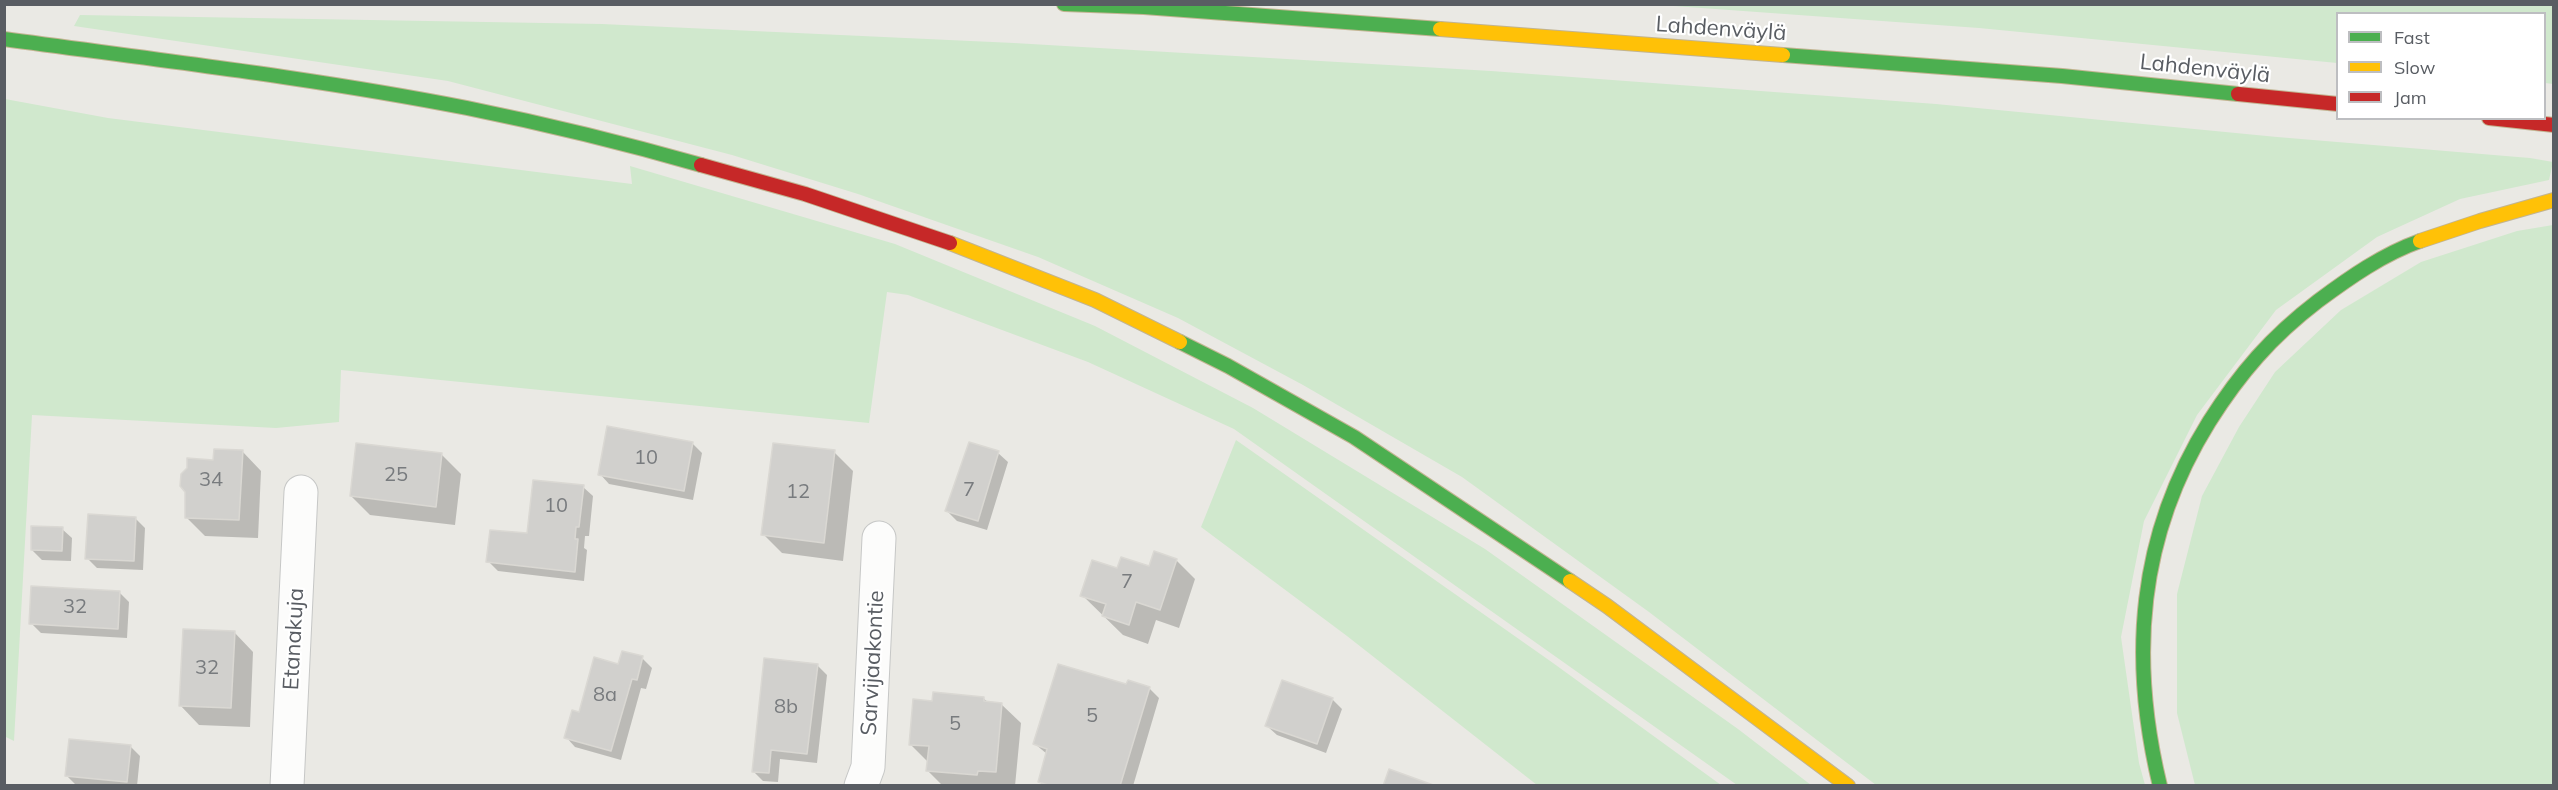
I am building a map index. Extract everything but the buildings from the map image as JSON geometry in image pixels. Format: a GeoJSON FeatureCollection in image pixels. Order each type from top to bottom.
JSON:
{"type":"FeatureCollection","features":[{"type":"Feature","properties":{"kind":"highway","name":"Lahdenväylä"},"geometry":{"type":"LineString","coordinates":[[1064,4],[1144,7],[2062,76],[2336,104]]}},
{"type":"Feature","properties":{"kind":"highway"},"geometry":{"type":"LineString","coordinates":[[4,39],[288,78],[466,108],[626,144],[805,194],[957,245],[1095,300],[1228,366],[1354,437],[1470,512],[1607,606],[1848,786]]}},
{"type":"Feature","properties":{"kind":"highway"},"geometry":{"type":"LineString","coordinates":[[2507,120],[2553,125]]}},
{"type":"Feature","properties":{"kind":"highway"},"geometry":{"type":"LineString","coordinates":[[2160,786],[2150,750],[2142,697],[2141,631],[2154,551],[2172,490],[2200,436],[2232,384],[2280,334],[2334,289],[2404,247],[2475,220],[2553,200]]}},
{"type":"Feature","properties":{"kind":"street","name":"Etanakuja"},"geometry":{"type":"LineString","coordinates":[[287,786],[301,492]]}},
{"type":"Feature","properties":{"kind":"street","name":"Sarvijaakontie"},"geometry":{"type":"LineString","coordinates":[[861,786],[868,767],[879,538]]}},
{"type":"Feature","properties":{"kind":"green space"},"geometry":{"type":"Polygon","coordinates":[[[1660,5],[2553,5],[2553,84],[2546,83],[2546,12],[2336,12],[2336,63],[1979,28],[1660,5]]]}},
{"type":"Feature","properties":{"kind":"green space"},"geometry":{"type":"Polygon","coordinates":[[[80,15],[602,24],[1014,43],[1491,71],[1936,104],[2277,137],[2530,158],[2553,162],[2549,180],[2460,199],[2377,237],[2276,310],[2197,415],[2144,521],[2121,637],[2139,763],[2145,785],[1876,785],[1649,612],[1462,477],[1303,385],[1178,318],[1038,257],[858,194],[732,155],[448,81],[74,26],[80,15]]]}},
{"type":"Feature","properties":{"kind":"green space"},"geometry":{"type":"Polygon","coordinates":[[[5,99],[108,118],[632,184],[630,166],[895,244],[1095,326],[1253,408],[1485,549],[1738,729],[1811,785],[1737,785],[1234,429],[1088,362],[908,295],[887,292],[869,423],[341,370],[339,422],[276,428],[32,415],[14,741],[4,736],[5,99]]]}},
{"type":"Feature","properties":{"kind":"green space"},"geometry":{"type":"Polygon","coordinates":[[[2553,225],[2553,785],[2195,785],[2177,713],[2177,594],[2202,496],[2239,427],[2275,372],[2341,310],[2421,262],[2517,231],[2553,225]]]}},
{"type":"Feature","properties":{"kind":"green space"},"geometry":{"type":"Polygon","coordinates":[[[1236,440],[1553,663],[1721,785],[1537,785],[1347,636],[1201,527],[1236,440]]]}},
{"type":"Feature","properties":{"kind":"traffic: fast"},"geometry":{"type":"LineString","coordinates":[[1064,4],[1144,7],[1440,29]]}},
{"type":"Feature","properties":{"kind":"traffic: fast"},"geometry":{"type":"LineString","coordinates":[[4,39],[236,70],[409,97],[555,127],[701,165]]}},
{"type":"Feature","properties":{"kind":"traffic: fast"},"geometry":{"type":"LineString","coordinates":[[1783,55],[2062,76],[2238,94]]}},
{"type":"Feature","properties":{"kind":"traffic: fast"},"geometry":{"type":"LineString","coordinates":[[2160,786],[2150,738],[2145,691],[2143,645],[2146,599],[2154,554],[2167,509],[2185,465],[2232,387],[2271,342],[2318,301],[2354,275],[2406,246],[2420,241]]}},
{"type":"Feature","properties":{"kind":"traffic: fast"},"geometry":{"type":"LineString","coordinates":[[1180,342],[1228,366],[1354,437],[1570,581]]}},
{"type":"Feature","properties":{"kind":"traffic: slow"},"geometry":{"type":"LineString","coordinates":[[1440,29],[1783,55]]}},
{"type":"Feature","properties":{"kind":"traffic: slow"},"geometry":{"type":"LineString","coordinates":[[2420,241],[2554,200]]}},
{"type":"Feature","properties":{"kind":"traffic: slow"},"geometry":{"type":"LineString","coordinates":[[950,243],[1095,300],[1180,342]]}},
{"type":"Feature","properties":{"kind":"traffic: slow"},"geometry":{"type":"LineString","coordinates":[[1570,581],[1607,606],[1848,786]]}},
{"type":"Feature","properties":{"kind":"traffic: jam"},"geometry":{"type":"LineString","coordinates":[[2238,94],[2336,104]]}},
{"type":"Feature","properties":{"kind":"traffic: jam"},"geometry":{"type":"LineString","coordinates":[[2508,120],[2554,125]]}},
{"type":"Feature","properties":{"kind":"traffic: jam"},"geometry":{"type":"LineString","coordinates":[[701,165],[805,194],[950,243]]}}]}
